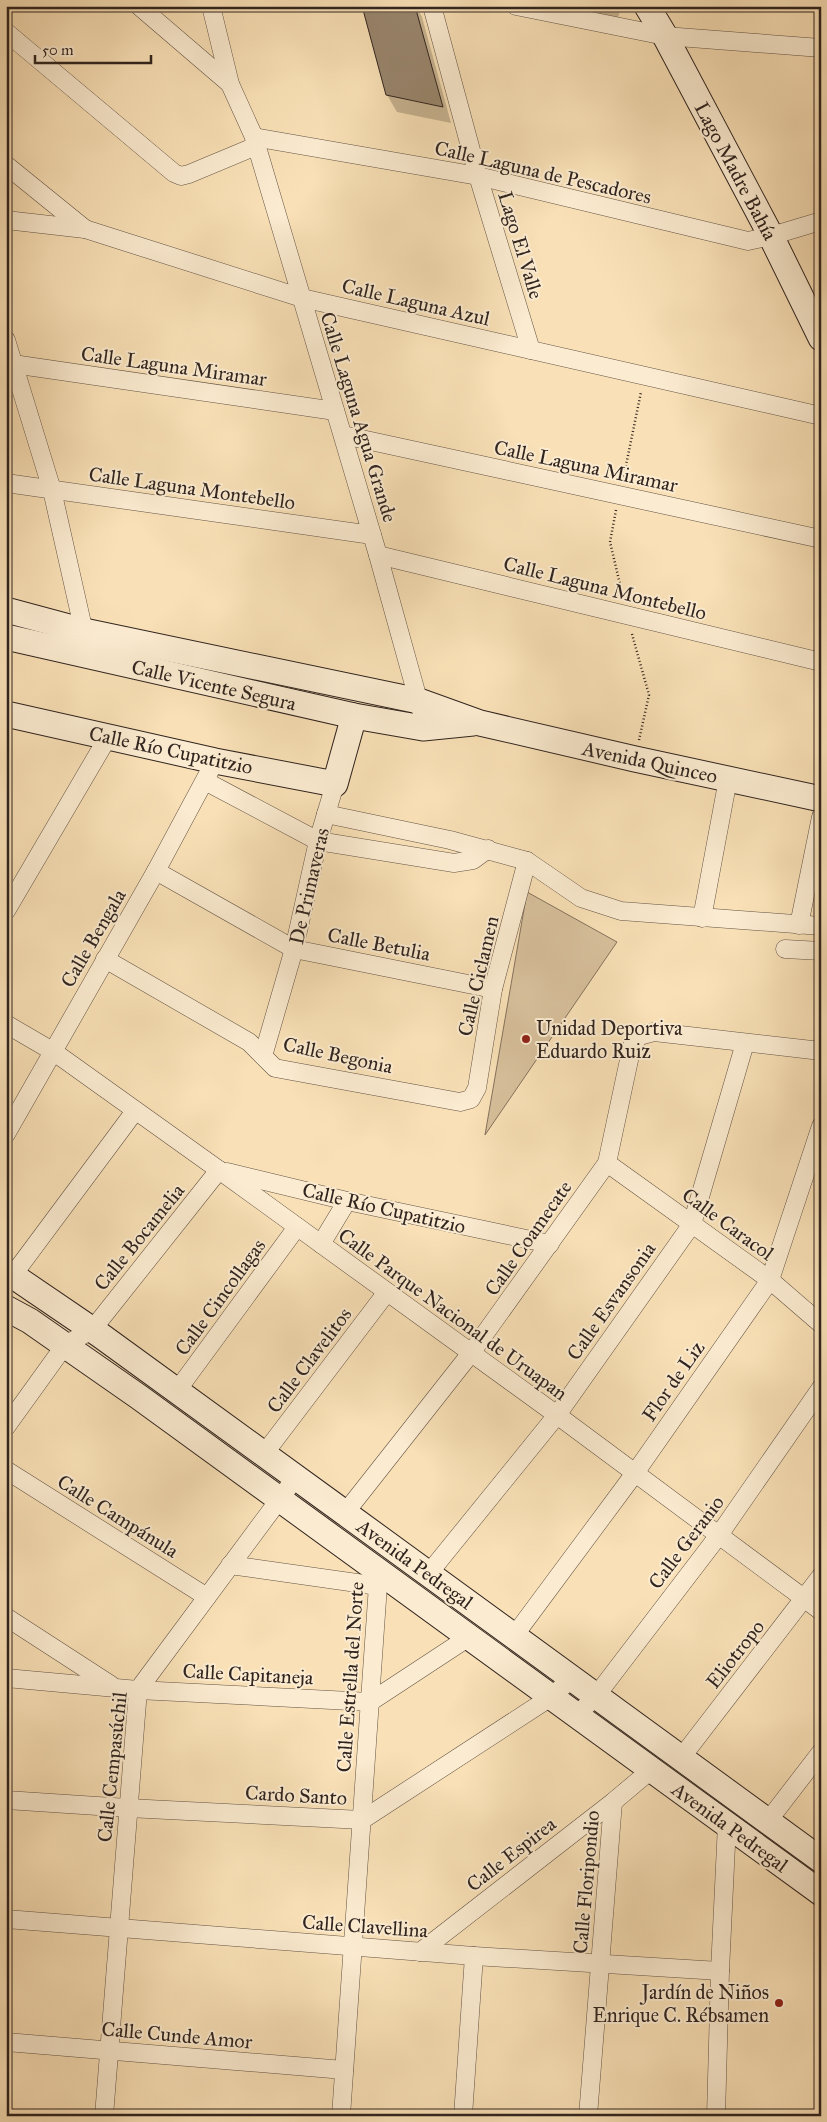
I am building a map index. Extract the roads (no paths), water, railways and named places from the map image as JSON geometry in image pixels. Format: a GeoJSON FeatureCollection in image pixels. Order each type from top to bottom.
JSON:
{"type":"FeatureCollection","features":[{"type":"Feature","properties":{"kind":"street"},"geometry":{"type":"LineString","coordinates":[[139,6],[230,84]]}},
{"type":"Feature","properties":{"kind":"street","name":"Calle Laguna Agua Grande"},"geometry":{"type":"LineString","coordinates":[[211,6],[230,84],[255,142],[336,411],[420,701],[423,728]]}},
{"type":"Feature","properties":{"kind":"street","name":"Lago El Valle"},"geometry":{"type":"LineString","coordinates":[[432,6],[478,176],[531,350]]}},
{"type":"Feature","properties":{"kind":"street"},"geometry":{"type":"LineString","coordinates":[[516,6],[665,36],[821,48]]}},
{"type":"Feature","properties":{"kind":"street","name":"Lago Madre Bahía"},"geometry":{"type":"LineString","coordinates":[[647,6],[665,36],[771,236],[821,338]]}},
{"type":"Feature","properties":{"kind":"street"},"geometry":{"type":"LineString","coordinates":[[6,32],[174,173],[181,176],[189,174],[255,142]]}},
{"type":"Feature","properties":{"kind":"street","name":"Calle Laguna de Pescadores"},"geometry":{"type":"LineString","coordinates":[[255,142],[478,176],[748,241],[821,221]]}},
{"type":"Feature","properties":{"kind":"street"},"geometry":{"type":"LineString","coordinates":[[6,165],[85,229]]}},
{"type":"Feature","properties":{"kind":"street","name":"Calle Laguna Azul"},"geometry":{"type":"LineString","coordinates":[[6,220],[85,229],[302,298],[821,416]]}},
{"type":"Feature","properties":{"kind":"street"},"geometry":{"type":"LineString","coordinates":[[6,340],[10,363],[52,490],[89,656]]}},
{"type":"Feature","properties":{"kind":"street","name":"Calle Laguna Miramar"},"geometry":{"type":"LineString","coordinates":[[10,363],[336,411]]}},
{"type":"Feature","properties":{"kind":"street","name":"Calle Laguna Miramar"},"geometry":{"type":"LineString","coordinates":[[342,434],[821,539]]}},
{"type":"Feature","properties":{"kind":"street","name":"Calle Laguna Montebello"},"geometry":{"type":"LineString","coordinates":[[6,484],[372,534]]}},
{"type":"Feature","properties":{"kind":"street","name":"Calle Laguna Montebello"},"geometry":{"type":"LineString","coordinates":[[378,556],[821,662]]}},
{"type":"Feature","properties":{"kind":"street","name":"Calle Vicente Segura"},"geometry":{"type":"LineString","coordinates":[[6,610],[84,631],[420,701]]}},
{"type":"Feature","properties":{"kind":"street","name":"Calle Vicente Segura"},"geometry":{"type":"LineString","coordinates":[[6,637],[354,716],[423,728]]}},
{"type":"Feature","properties":{"kind":"street","name":"Avenida Quinceo"},"geometry":{"type":"LineString","coordinates":[[420,701],[480,723],[821,799]]}},
{"type":"Feature","properties":{"kind":"street","name":"Calle Río Cupatitzio"},"geometry":{"type":"LineString","coordinates":[[6,714],[108,737],[210,771],[335,784]]}},
{"type":"Feature","properties":{"kind":"street","name":"De Primaveras"},"geometry":{"type":"LineString","coordinates":[[263,1056],[294,949],[318,841],[354,716]]}},
{"type":"Feature","properties":{"kind":"street","name":"Avenida Quinceo"},"geometry":{"type":"LineString","coordinates":[[423,728],[480,723]]}},
{"type":"Feature","properties":{"kind":"street"},"geometry":{"type":"LineString","coordinates":[[6,911],[108,737]]}},
{"type":"Feature","properties":{"kind":"street"},"geometry":{"type":"LineString","coordinates":[[210,771],[318,841],[454,863],[473,860],[488,849]]}},
{"type":"Feature","properties":{"kind":"street","name":"Calle Bengala"},"geometry":{"type":"LineString","coordinates":[[6,1134],[156,871],[210,771]]}},
{"type":"Feature","properties":{"kind":"street"},"geometry":{"type":"LineString","coordinates":[[702,918],[728,779]]}},
{"type":"Feature","properties":{"kind":"street"},"geometry":{"type":"LineString","coordinates":[[326,814],[488,849],[527,861],[581,898],[621,911],[821,926]]}},
{"type":"Feature","properties":{"kind":"street"},"geometry":{"type":"LineString","coordinates":[[799,925],[821,817]]}},
{"type":"Feature","properties":{"kind":"street","name":"Calle Ciclamen"},"geometry":{"type":"LineString","coordinates":[[471,1100],[477,1088],[494,989],[527,861]]}},
{"type":"Feature","properties":{"kind":"street","name":"Calle Betulia"},"geometry":{"type":"LineString","coordinates":[[156,871],[294,949],[494,989]]}},
{"type":"Feature","properties":{"kind":"street"},"geometry":{"type":"LineString","coordinates":[[785,949],[821,950]]}},
{"type":"Feature","properties":{"kind":"street","name":"Calle Begonia"},"geometry":{"type":"LineString","coordinates":[[105,959],[249,1042],[275,1068],[460,1102],[471,1100]]}},
{"type":"Feature","properties":{"kind":"street","name":"Calle Parque Nacional de Uruapan"},"geometry":{"type":"LineString","coordinates":[[6,1024],[54,1052],[219,1170],[557,1415],[821,1611]]}},
{"type":"Feature","properties":{"kind":"street","name":"Calle Coamecate"},"geometry":{"type":"LineString","coordinates":[[346,1513],[472,1353],[607,1163],[632,1046],[639,1036],[654,1032],[745,1043]]}},
{"type":"Feature","properties":{"kind":"street"},"geometry":{"type":"LineString","coordinates":[[745,1043],[821,1051]]}},
{"type":"Feature","properties":{"kind":"street","name":"Calle Esvansonia"},"geometry":{"type":"LineString","coordinates":[[428,1573],[557,1415],[692,1224],[745,1043]]}},
{"type":"Feature","properties":{"kind":"street"},"geometry":{"type":"LineString","coordinates":[[9,1273],[135,1111]]}},
{"type":"Feature","properties":{"kind":"street","name":"Flor de Liz"},"geometry":{"type":"LineString","coordinates":[[514,1636],[635,1473],[770,1280],[821,1126]]}},
{"type":"Feature","properties":{"kind":"street","name":"Calle Caracol"},"geometry":{"type":"LineString","coordinates":[[607,1163],[770,1280],[821,1324]]}},
{"type":"Feature","properties":{"kind":"street","name":"Calle Río Cupatitzio"},"geometry":{"type":"LineString","coordinates":[[219,1170],[347,1201],[550,1244]]}},
{"type":"Feature","properties":{"kind":"street","name":"Calle Bocamelia"},"geometry":{"type":"LineString","coordinates":[[92,1330],[219,1170]]}},
{"type":"Feature","properties":{"kind":"street"},"geometry":{"type":"LineString","coordinates":[[321,1244],[347,1201]]}},
{"type":"Feature","properties":{"kind":"street","name":"Calle Cincollagas"},"geometry":{"type":"LineString","coordinates":[[176,1392],[297,1227]]}},
{"type":"Feature","properties":{"kind":"street","name":"Avenida Pedregal"},"geometry":{"type":"LineString","coordinates":[[9,1273],[92,1330],[346,1513],[821,1860]]}},
{"type":"Feature","properties":{"kind":"street","name":"Calle Clavelitos"},"geometry":{"type":"LineString","coordinates":[[264,1454],[387,1292]]}},
{"type":"Feature","properties":{"kind":"street","name":"Avenida Pedregal"},"geometry":{"type":"LineString","coordinates":[[6,1308],[65,1345],[280,1499],[378,1579],[469,1637],[821,1893]]}},
{"type":"Feature","properties":{"kind":"street"},"geometry":{"type":"LineString","coordinates":[[6,1427],[65,1345],[92,1330]]}},
{"type":"Feature","properties":{"kind":"street","name":"Calle Geranio"},"geometry":{"type":"LineString","coordinates":[[577,1715],[596,1696],[719,1535],[821,1388]]}},
{"type":"Feature","properties":{"kind":"street","name":"Calle Campánula"},"geometry":{"type":"LineString","coordinates":[[6,1470],[207,1597]]}},
{"type":"Feature","properties":{"kind":"street","name":"Calle Cempasúchil"},"geometry":{"type":"LineString","coordinates":[[104,2116],[138,1690],[296,1477]]}},
{"type":"Feature","properties":{"kind":"street"},"geometry":{"type":"LineString","coordinates":[[230,1565],[378,1579]]}},
{"type":"Feature","properties":{"kind":"street","name":"Eliotropo"},"geometry":{"type":"LineString","coordinates":[[681,1758],[821,1576]]}},
{"type":"Feature","properties":{"kind":"street","name":"Calle Estrella del Norte"},"geometry":{"type":"LineString","coordinates":[[341,2116],[378,1579]]}},
{"type":"Feature","properties":{"kind":"street"},"geometry":{"type":"LineString","coordinates":[[6,1618],[113,1687]]}},
{"type":"Feature","properties":{"kind":"street"},"geometry":{"type":"LineString","coordinates":[[370,1702],[469,1637]]}},
{"type":"Feature","properties":{"kind":"street","name":"Calle Capitaneja"},"geometry":{"type":"LineString","coordinates":[[6,1678],[138,1690],[370,1702]]}},
{"type":"Feature","properties":{"kind":"street","name":"Cardo Santo"},"geometry":{"type":"LineString","coordinates":[[6,1800],[362,1820],[551,1697],[571,1679]]}},
{"type":"Feature","properties":{"kind":"street"},"geometry":{"type":"LineString","coordinates":[[768,1821],[821,1752]]}},
{"type":"Feature","properties":{"kind":"street","name":"Calle Espirea"},"geometry":{"type":"LineString","coordinates":[[420,1952],[613,1802],[651,1770]]}},
{"type":"Feature","properties":{"kind":"street","name":"Calle Floripondio"},"geometry":{"type":"LineString","coordinates":[[588,2116],[613,1802]]}},
{"type":"Feature","properties":{"kind":"street"},"geometry":{"type":"LineString","coordinates":[[716,2116],[727,1824]]}},
{"type":"Feature","properties":{"kind":"street","name":"Calle Clavellina"},"geometry":{"type":"LineString","coordinates":[[6,1919],[474,1956],[720,1971]]}},
{"type":"Feature","properties":{"kind":"street"},"geometry":{"type":"LineString","coordinates":[[463,2116],[474,1956]]}},
{"type":"Feature","properties":{"kind":"street","name":"Calle Cunde Amor"},"geometry":{"type":"LineString","coordinates":[[6,2042],[344,2070]]}},
{"type":"Feature","properties":{"kind":"place","name":"Unidad Deportiva Eduardo Ruiz"},"geometry":{"type":"Point","coordinates":[526,1039]}},
{"type":"Feature","properties":{"kind":"place","name":"Jardín de Niños Enrique C. Rébsamen"},"geometry":{"type":"Point","coordinates":[779,2003]}}]}
